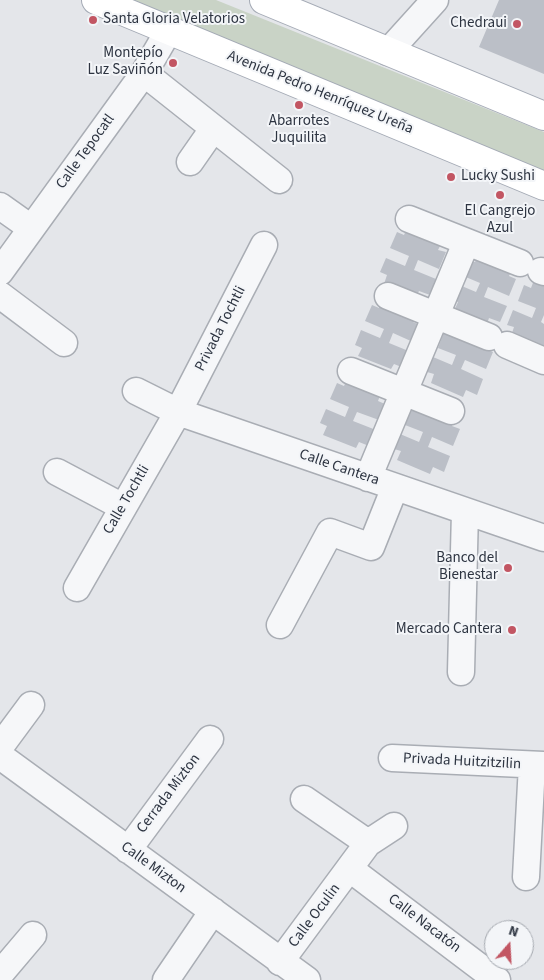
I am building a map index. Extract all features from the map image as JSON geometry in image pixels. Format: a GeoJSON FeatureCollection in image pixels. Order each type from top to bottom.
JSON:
{"type":"FeatureCollection","features":[{"type":"Feature","properties":{"kind":"main road","name":"Avenida Pedro Henríquez Ureña"},"geometry":{"type":"LineString","coordinates":[[96,0],[544,186]]}},
{"type":"Feature","properties":{"kind":"main road"},"geometry":{"type":"LineString","coordinates":[[272,2],[544,116]]}},
{"type":"Feature","properties":{"kind":"street"},"geometry":{"type":"LineString","coordinates":[[388,52],[435,0]]}},
{"type":"Feature","properties":{"kind":"street","name":"Calle Tepocatl"},"geometry":{"type":"LineString","coordinates":[[0,272],[144,73],[169,30]]}},
{"type":"Feature","properties":{"kind":"street"},"geometry":{"type":"LineString","coordinates":[[144,73],[279,180]]}},
{"type":"Feature","properties":{"kind":"street"},"geometry":{"type":"LineString","coordinates":[[190,162],[213,129]]}},
{"type":"Feature","properties":{"kind":"street"},"geometry":{"type":"LineString","coordinates":[[0,206],[31,228]]}},
{"type":"Feature","properties":{"kind":"street"},"geometry":{"type":"LineString","coordinates":[[410,219],[535,269]]}},
{"type":"Feature","properties":{"kind":"street"},"geometry":{"type":"LineString","coordinates":[[368,478],[466,243]]}},
{"type":"Feature","properties":{"kind":"street","name":"Privada Tochtli"},"geometry":{"type":"LineString","coordinates":[[178,412],[264,245]]}},
{"type":"Feature","properties":{"kind":"street"},"geometry":{"type":"LineString","coordinates":[[0,295],[64,343]]}},
{"type":"Feature","properties":{"kind":"street"},"geometry":{"type":"LineString","coordinates":[[388,296],[544,361]]}},
{"type":"Feature","properties":{"kind":"street"},"geometry":{"type":"LineString","coordinates":[[351,371],[451,411]]}},
{"type":"Feature","properties":{"kind":"street","name":"Calle Cantera"},"geometry":{"type":"LineString","coordinates":[[136,391],[178,412],[544,538]]}},
{"type":"Feature","properties":{"kind":"street","name":"Calle Tochtli"},"geometry":{"type":"LineString","coordinates":[[77,588],[178,412]]}},
{"type":"Feature","properties":{"kind":"street"},"geometry":{"type":"LineString","coordinates":[[57,472],[122,507]]}},
{"type":"Feature","properties":{"kind":"street"},"geometry":{"type":"LineString","coordinates":[[280,625],[330,532],[371,547],[395,487]]}},
{"type":"Feature","properties":{"kind":"street"},"geometry":{"type":"LineString","coordinates":[[461,672],[465,511]]}},
{"type":"Feature","properties":{"kind":"street"},"geometry":{"type":"LineString","coordinates":[[0,747],[31,705]]}},
{"type":"Feature","properties":{"kind":"street","name":"Cerrada Mizton"},"geometry":{"type":"LineString","coordinates":[[128,850],[210,739]]}},
{"type":"Feature","properties":{"kind":"street","name":"Calle Mizton"},"geometry":{"type":"LineString","coordinates":[[0,756],[306,980]]}},
{"type":"Feature","properties":{"kind":"street","name":"Privada Huitzitzilin"},"geometry":{"type":"LineString","coordinates":[[392,758],[538,765],[526,877]]}},
{"type":"Feature","properties":{"kind":"street"},"geometry":{"type":"LineString","coordinates":[[304,799],[368,843],[394,826]]}},
{"type":"Feature","properties":{"kind":"street","name":"Calle Oculin"},"geometry":{"type":"LineString","coordinates":[[280,962],[368,843]]}},
{"type":"Feature","properties":{"kind":"street","name":"Calle Nacatón"},"geometry":{"type":"LineString","coordinates":[[350,869],[497,980]]}},
{"type":"Feature","properties":{"kind":"street"},"geometry":{"type":"LineString","coordinates":[[166,980],[213,912]]}},
{"type":"Feature","properties":{"kind":"street"},"geometry":{"type":"LineString","coordinates":[[0,974],[34,935]]}},
{"type":"Feature","properties":{"kind":"shaded area"},"geometry":{"type":"Polygon","coordinates":[[[116,0],[216,0],[544,132],[544,176],[116,0]]]}},
{"type":"Feature","properties":{"kind":"building","name":"Chedraui"},"geometry":{"type":"Polygon","coordinates":[[[499,0],[544,0],[544,74],[479,47],[499,0]]]}},
{"type":"Feature","properties":{"kind":"building"},"geometry":{"type":"Polygon","coordinates":[[[407,228],[442,242],[438,250],[446,252],[439,269],[418,260],[414,270],[436,279],[430,295],[419,291],[416,297],[384,284],[387,275],[380,272],[386,258],[405,266],[409,256],[390,248],[397,232],[404,235],[407,228]]]}},
{"type":"Feature","properties":{"kind":"building"},"geometry":{"type":"Polygon","coordinates":[[[478,255],[512,269],[509,276],[516,279],[509,296],[488,287],[484,297],[507,306],[500,322],[489,318],[487,324],[454,311],[458,302],[451,299],[457,284],[476,292],[480,283],[461,275],[468,259],[475,262],[478,255]]]}},
{"type":"Feature","properties":{"kind":"building"},"geometry":{"type":"Polygon","coordinates":[[[534,280],[544,284],[544,315],[541,322],[544,324],[544,348],[511,336],[514,327],[507,325],[513,310],[532,318],[536,308],[518,301],[524,285],[531,288],[534,280]]]}},
{"type":"Feature","properties":{"kind":"building"},"geometry":{"type":"Polygon","coordinates":[[[382,300],[416,314],[413,322],[420,325],[413,342],[393,333],[389,343],[411,352],[404,368],[394,364],[391,369],[358,356],[362,348],[355,345],[361,330],[380,338],[384,329],[365,321],[372,305],[379,308],[382,300]]]}},
{"type":"Feature","properties":{"kind":"building"},"geometry":{"type":"Polygon","coordinates":[[[444,332],[493,352],[486,369],[465,360],[461,369],[483,379],[477,395],[466,390],[463,397],[431,383],[434,374],[427,372],[433,357],[452,365],[456,355],[438,348],[444,332]]]}},
{"type":"Feature","properties":{"kind":"building"},"geometry":{"type":"Polygon","coordinates":[[[347,379],[381,393],[378,401],[385,404],[379,420],[357,412],[353,421],[376,430],[369,446],[359,442],[356,448],[323,435],[327,426],[320,423],[326,409],[345,417],[349,407],[330,399],[337,383],[344,386],[347,379]]]}},
{"type":"Feature","properties":{"kind":"building"},"geometry":{"type":"Polygon","coordinates":[[[411,409],[456,418],[452,426],[460,429],[453,446],[432,437],[428,447],[450,456],[444,472],[433,467],[430,474],[397,460],[401,451],[394,449],[400,434],[419,442],[423,432],[405,425],[411,409]]]}},
{"type":"Feature","properties":{"kind":"place","name":"Santa Gloria Velatorios"},"geometry":{"type":"Point","coordinates":[93,20]}},
{"type":"Feature","properties":{"kind":"place","name":"Chedraui"},"geometry":{"type":"Point","coordinates":[517,24]}},
{"type":"Feature","properties":{"kind":"place","name":"Montepío Luz Saviñón"},"geometry":{"type":"Point","coordinates":[173,63]}},
{"type":"Feature","properties":{"kind":"place","name":"Abarrotes Juquilita"},"geometry":{"type":"Point","coordinates":[299,105]}},
{"type":"Feature","properties":{"kind":"place","name":"Lucky Sushi"},"geometry":{"type":"Point","coordinates":[451,177]}},
{"type":"Feature","properties":{"kind":"place","name":"El Cangrejo Azul"},"geometry":{"type":"Point","coordinates":[500,195]}},
{"type":"Feature","properties":{"kind":"place","name":"Banco del Bienestar"},"geometry":{"type":"Point","coordinates":[508,568]}},
{"type":"Feature","properties":{"kind":"place","name":"Mercado Cantera"},"geometry":{"type":"Point","coordinates":[512,630]}}]}
